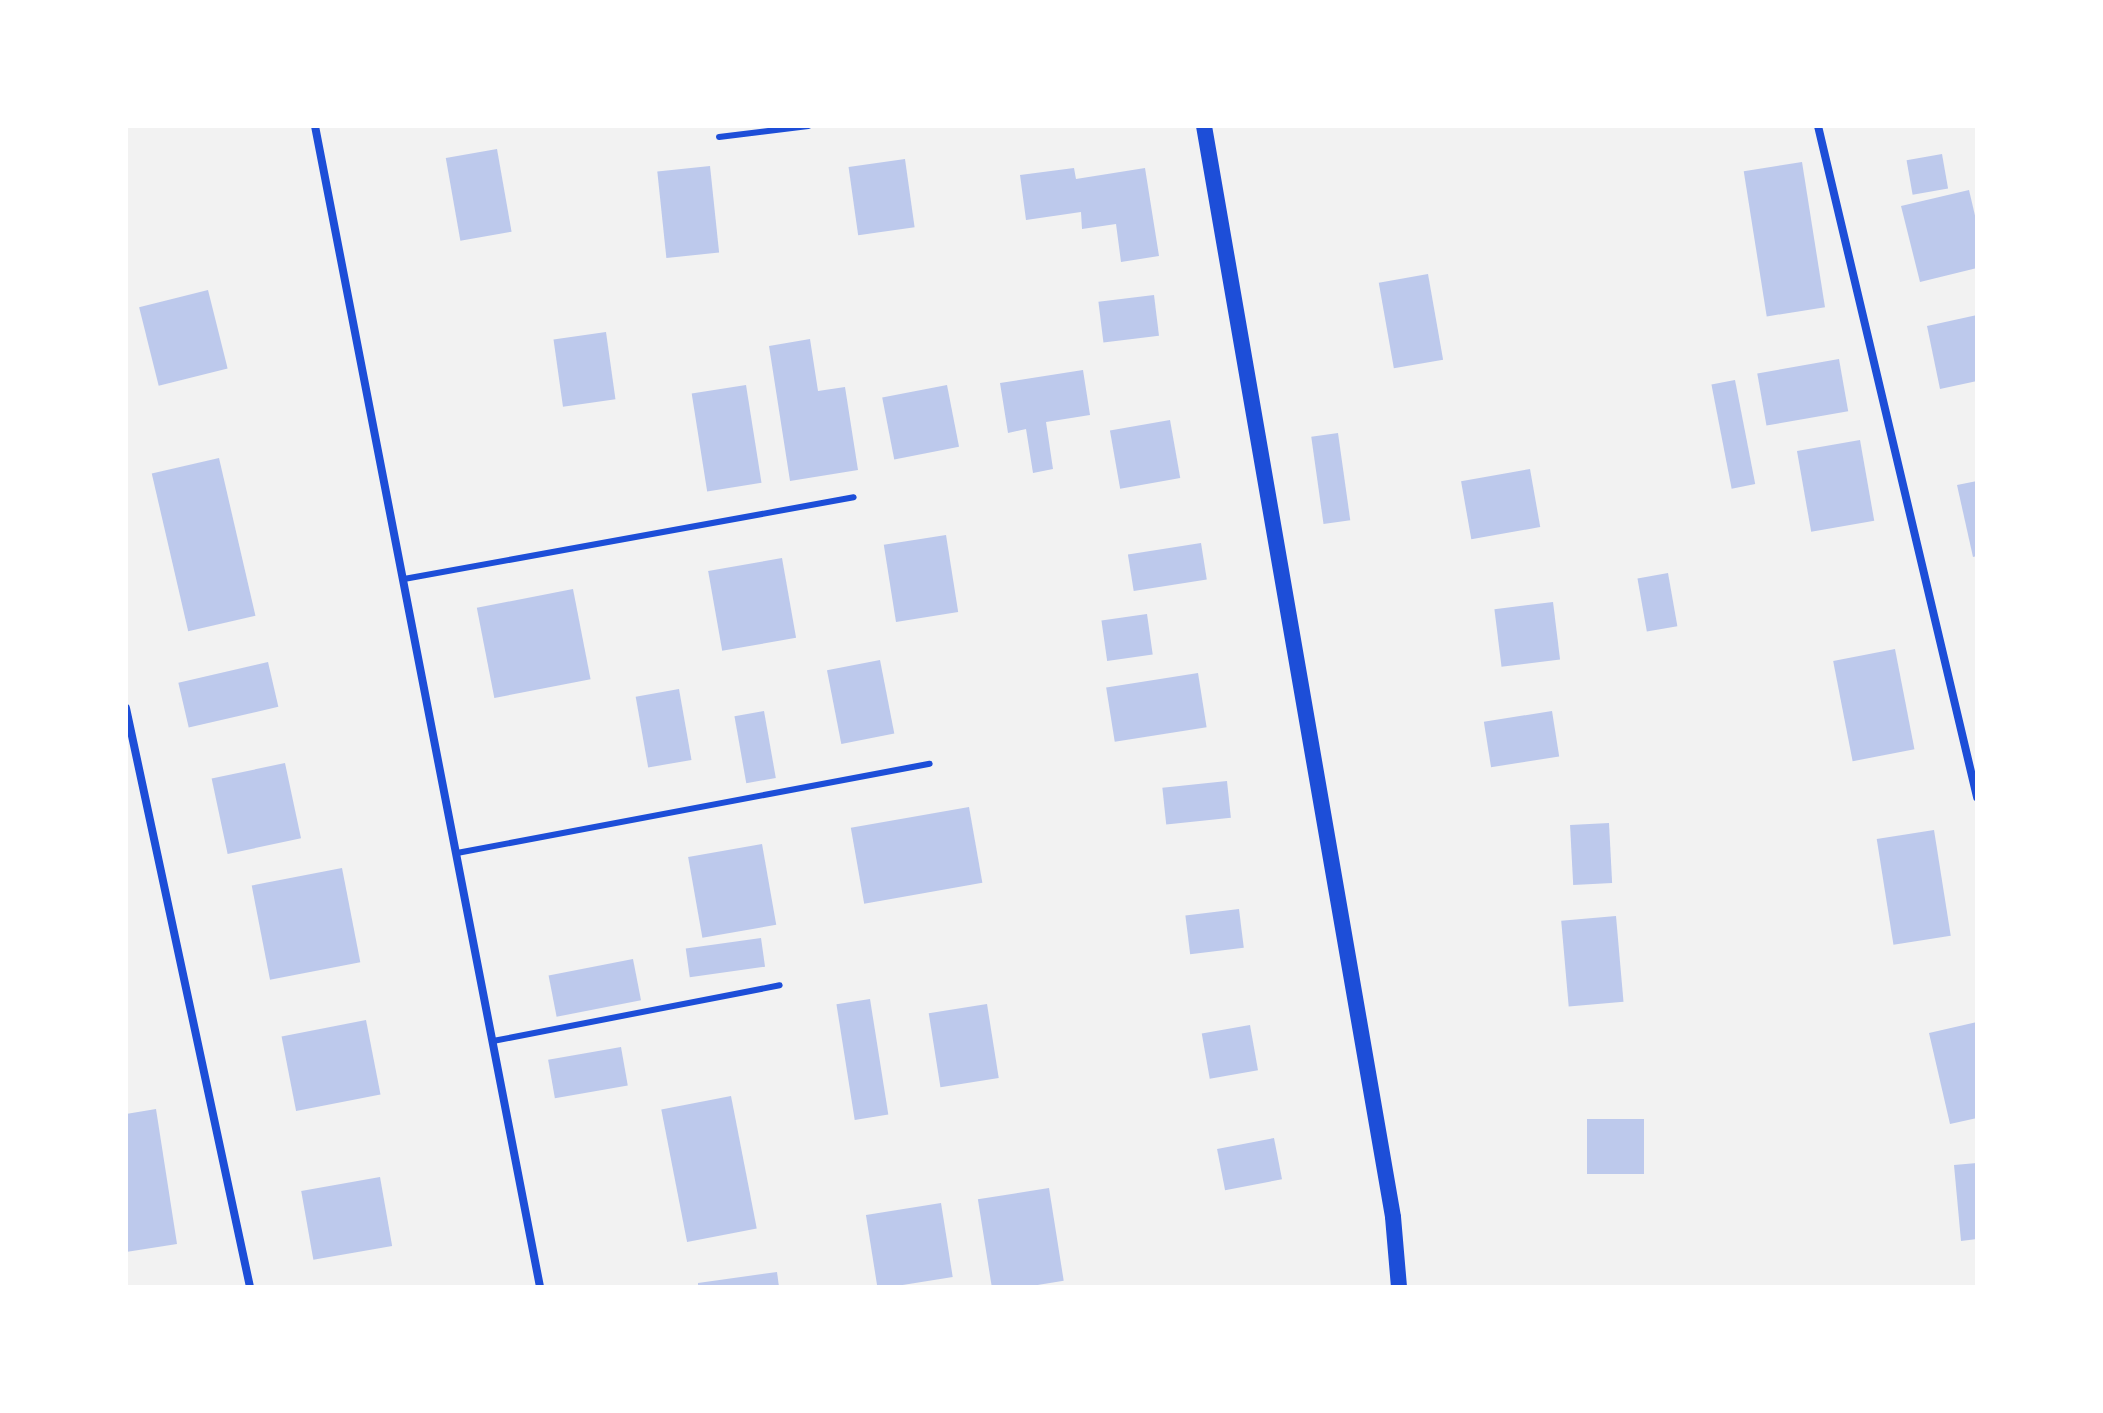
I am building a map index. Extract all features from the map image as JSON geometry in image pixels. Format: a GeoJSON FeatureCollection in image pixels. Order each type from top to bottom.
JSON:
{"type":"FeatureCollection","features":[{"type":"Feature","properties":{"kind":"main road"},"geometry":{"type":"LineString","coordinates":[[1204,126],[1393,1217],[1399,1287]]}},
{"type":"Feature","properties":{"kind":"street"},"geometry":{"type":"LineString","coordinates":[[315,126],[540,1287]]}},
{"type":"Feature","properties":{"kind":"street"},"geometry":{"type":"LineString","coordinates":[[1818,126],[1977,797]]}},
{"type":"Feature","properties":{"kind":"street"},"geometry":{"type":"LineString","coordinates":[[127,714],[250,1287]]}},
{"type":"Feature","properties":{"kind":"lane"},"geometry":{"type":"LineString","coordinates":[[719,137],[808,126]]}},
{"type":"Feature","properties":{"kind":"lane"},"geometry":{"type":"LineString","coordinates":[[404,579],[854,497]]}},
{"type":"Feature","properties":{"kind":"lane"},"geometry":{"type":"LineString","coordinates":[[457,853],[930,764]]}},
{"type":"Feature","properties":{"kind":"lane"},"geometry":{"type":"LineString","coordinates":[[493,1041],[780,985]]}},
{"type":"Feature","properties":{"kind":"building"},"geometry":{"type":"Polygon","coordinates":[[[497,149],[512,232],[460,241],[446,158],[497,149]]]}},
{"type":"Feature","properties":{"kind":"building"},"geometry":{"type":"Polygon","coordinates":[[[1942,154],[1948,188],[1913,195],[1907,160],[1942,154]]]}},
{"type":"Feature","properties":{"kind":"building"},"geometry":{"type":"Polygon","coordinates":[[[905,159],[915,227],[858,235],[849,167],[905,159]]]}},
{"type":"Feature","properties":{"kind":"building"},"geometry":{"type":"Polygon","coordinates":[[[1802,162],[1825,307],[1767,316],[1744,171],[1802,162]]]}},
{"type":"Feature","properties":{"kind":"building"},"geometry":{"type":"Polygon","coordinates":[[[710,166],[719,253],[666,258],[657,172],[710,166]]]}},
{"type":"Feature","properties":{"kind":"building"},"geometry":{"type":"Polygon","coordinates":[[[1074,168],[1076,179],[1145,168],[1159,256],[1121,262],[1116,224],[1082,229],[1081,212],[1026,220],[1020,175],[1074,168]]]}},
{"type":"Feature","properties":{"kind":"building"},"geometry":{"type":"Polygon","coordinates":[[[1969,190],[1977,224],[1977,268],[1920,282],[1901,206],[1969,190]]]}},
{"type":"Feature","properties":{"kind":"building"},"geometry":{"type":"Polygon","coordinates":[[[1428,274],[1443,360],[1394,368],[1379,283],[1428,274]]]}},
{"type":"Feature","properties":{"kind":"building"},"geometry":{"type":"Polygon","coordinates":[[[208,290],[228,369],[159,386],[139,307],[208,290]]]}},
{"type":"Feature","properties":{"kind":"building"},"geometry":{"type":"Polygon","coordinates":[[[1154,295],[1159,336],[1103,343],[1098,302],[1154,295]]]}},
{"type":"Feature","properties":{"kind":"building"},"geometry":{"type":"Polygon","coordinates":[[[1977,315],[1977,381],[1940,389],[1927,326],[1977,315]]]}},
{"type":"Feature","properties":{"kind":"building"},"geometry":{"type":"Polygon","coordinates":[[[606,332],[615,399],[563,407],[554,339],[606,332]]]}},
{"type":"Feature","properties":{"kind":"building"},"geometry":{"type":"Polygon","coordinates":[[[810,339],[818,391],[845,387],[858,470],[790,481],[769,346],[810,339]]]}},
{"type":"Feature","properties":{"kind":"building"},"geometry":{"type":"Polygon","coordinates":[[[1839,359],[1848,411],[1766,426],[1757,373],[1839,359]]]}},
{"type":"Feature","properties":{"kind":"building"},"geometry":{"type":"Polygon","coordinates":[[[1083,370],[1090,415],[1046,422],[1053,469],[1033,473],[1026,429],[1008,433],[1000,383],[1083,370]]]}},
{"type":"Feature","properties":{"kind":"building"},"geometry":{"type":"Polygon","coordinates":[[[1735,380],[1755,484],[1732,489],[1711,385],[1735,380]]]}},
{"type":"Feature","properties":{"kind":"building"},"geometry":{"type":"Polygon","coordinates":[[[746,385],[761,483],[707,491],[692,394],[746,385]]]}},
{"type":"Feature","properties":{"kind":"building"},"geometry":{"type":"Polygon","coordinates":[[[947,385],[959,447],[894,459],[882,398],[947,385]]]}},
{"type":"Feature","properties":{"kind":"building"},"geometry":{"type":"Polygon","coordinates":[[[1170,420],[1180,478],[1120,489],[1110,431],[1170,420]]]}},
{"type":"Feature","properties":{"kind":"building"},"geometry":{"type":"Polygon","coordinates":[[[1338,433],[1350,520],[1324,524],[1311,437],[1338,433]]]}},
{"type":"Feature","properties":{"kind":"building"},"geometry":{"type":"Polygon","coordinates":[[[1860,440],[1874,521],[1811,532],[1797,451],[1860,440]]]}},
{"type":"Feature","properties":{"kind":"building"},"geometry":{"type":"Polygon","coordinates":[[[219,458],[255,616],[188,631],[152,474],[219,458]]]}},
{"type":"Feature","properties":{"kind":"building"},"geometry":{"type":"Polygon","coordinates":[[[1530,469],[1540,527],[1471,539],[1461,481],[1530,469]]]}},
{"type":"Feature","properties":{"kind":"building"},"geometry":{"type":"Polygon","coordinates":[[[1977,481],[1977,556],[1973,557],[1957,485],[1977,481]]]}},
{"type":"Feature","properties":{"kind":"building"},"geometry":{"type":"Polygon","coordinates":[[[946,535],[958,612],[896,622],[884,545],[946,535]]]}},
{"type":"Feature","properties":{"kind":"building"},"geometry":{"type":"Polygon","coordinates":[[[1201,543],[1207,580],[1134,591],[1128,555],[1201,543]]]}},
{"type":"Feature","properties":{"kind":"building"},"geometry":{"type":"Polygon","coordinates":[[[782,558],[796,638],[722,651],[708,571],[782,558]]]}},
{"type":"Feature","properties":{"kind":"building"},"geometry":{"type":"Polygon","coordinates":[[[1668,573],[1677,626],[1647,632],[1637,578],[1668,573]]]}},
{"type":"Feature","properties":{"kind":"building"},"geometry":{"type":"Polygon","coordinates":[[[573,589],[591,679],[494,698],[477,608],[573,589]]]}},
{"type":"Feature","properties":{"kind":"building"},"geometry":{"type":"Polygon","coordinates":[[[1553,602],[1560,660],[1502,667],[1494,609],[1553,602]]]}},
{"type":"Feature","properties":{"kind":"building"},"geometry":{"type":"Polygon","coordinates":[[[1147,614],[1153,655],[1107,661],[1101,620],[1147,614]]]}},
{"type":"Feature","properties":{"kind":"building"},"geometry":{"type":"Polygon","coordinates":[[[1895,649],[1914,749],[1853,761],[1833,661],[1895,649]]]}},
{"type":"Feature","properties":{"kind":"building"},"geometry":{"type":"Polygon","coordinates":[[[880,660],[894,734],[841,744],[827,670],[880,660]]]}},
{"type":"Feature","properties":{"kind":"building"},"geometry":{"type":"Polygon","coordinates":[[[268,662],[278,707],[189,728],[178,683],[268,662]]]}},
{"type":"Feature","properties":{"kind":"building"},"geometry":{"type":"Polygon","coordinates":[[[1198,673],[1207,727],[1115,742],[1106,688],[1198,673]]]}},
{"type":"Feature","properties":{"kind":"building"},"geometry":{"type":"Polygon","coordinates":[[[679,689],[692,760],[648,768],[636,697],[679,689]]]}},
{"type":"Feature","properties":{"kind":"building"},"geometry":{"type":"Polygon","coordinates":[[[764,711],[776,778],[746,783],[734,716],[764,711]]]}},
{"type":"Feature","properties":{"kind":"building"},"geometry":{"type":"Polygon","coordinates":[[[1552,711],[1559,756],[1491,767],[1484,722],[1552,711]]]}},
{"type":"Feature","properties":{"kind":"building"},"geometry":{"type":"Polygon","coordinates":[[[285,763],[301,838],[228,854],[212,779],[285,763]]]}},
{"type":"Feature","properties":{"kind":"building"},"geometry":{"type":"Polygon","coordinates":[[[1227,781],[1231,818],[1166,825],[1162,788],[1227,781]]]}},
{"type":"Feature","properties":{"kind":"building"},"geometry":{"type":"Polygon","coordinates":[[[969,807],[982,883],[864,904],[851,828],[969,807]]]}},
{"type":"Feature","properties":{"kind":"building"},"geometry":{"type":"Polygon","coordinates":[[[1609,823],[1612,883],[1573,885],[1570,825],[1609,823]]]}},
{"type":"Feature","properties":{"kind":"building"},"geometry":{"type":"Polygon","coordinates":[[[1934,830],[1951,936],[1893,945],[1877,839],[1934,830]]]}},
{"type":"Feature","properties":{"kind":"building"},"geometry":{"type":"Polygon","coordinates":[[[762,844],[776,925],[702,938],[688,857],[762,844]]]}},
{"type":"Feature","properties":{"kind":"building"},"geometry":{"type":"Polygon","coordinates":[[[342,868],[360,962],[270,980],[252,886],[342,868]]]}},
{"type":"Feature","properties":{"kind":"building"},"geometry":{"type":"Polygon","coordinates":[[[1239,909],[1244,948],[1190,954],[1185,916],[1239,909]]]}},
{"type":"Feature","properties":{"kind":"building"},"geometry":{"type":"Polygon","coordinates":[[[1616,916],[1623,1002],[1569,1006],[1561,921],[1616,916]]]}},
{"type":"Feature","properties":{"kind":"building"},"geometry":{"type":"Polygon","coordinates":[[[761,938],[765,967],[690,977],[686,949],[761,938]]]}},
{"type":"Feature","properties":{"kind":"building"},"geometry":{"type":"Polygon","coordinates":[[[633,959],[641,1000],[557,1017],[549,975],[633,959]]]}},
{"type":"Feature","properties":{"kind":"building"},"geometry":{"type":"Polygon","coordinates":[[[870,999],[888,1115],[855,1120],[836,1004],[870,999]]]}},
{"type":"Feature","properties":{"kind":"building"},"geometry":{"type":"Polygon","coordinates":[[[987,1004],[999,1078],[940,1087],[929,1013],[987,1004]]]}},
{"type":"Feature","properties":{"kind":"building"},"geometry":{"type":"Polygon","coordinates":[[[366,1020],[381,1095],[296,1111],[282,1036],[366,1020]]]}},
{"type":"Feature","properties":{"kind":"building"},"geometry":{"type":"Polygon","coordinates":[[[1977,1022],[1977,1118],[1950,1124],[1929,1033],[1977,1022]]]}},
{"type":"Feature","properties":{"kind":"building"},"geometry":{"type":"Polygon","coordinates":[[[1250,1025],[1258,1070],[1210,1079],[1202,1034],[1250,1025]]]}},
{"type":"Feature","properties":{"kind":"building"},"geometry":{"type":"Polygon","coordinates":[[[621,1047],[628,1085],[555,1098],[548,1060],[621,1047]]]}},
{"type":"Feature","properties":{"kind":"building"},"geometry":{"type":"Polygon","coordinates":[[[731,1096],[757,1229],[687,1242],[661,1110],[731,1096]]]}},
{"type":"Feature","properties":{"kind":"building"},"geometry":{"type":"Polygon","coordinates":[[[156,1109],[177,1244],[126,1252],[126,1114],[156,1109]]]}},
{"type":"Feature","properties":{"kind":"building"},"geometry":{"type":"Polygon","coordinates":[[[1587,1119],[1644,1119],[1644,1174],[1587,1174],[1587,1119]]]}},
{"type":"Feature","properties":{"kind":"building"},"geometry":{"type":"Polygon","coordinates":[[[1274,1138],[1282,1179],[1225,1190],[1217,1149],[1274,1138]]]}},
{"type":"Feature","properties":{"kind":"building"},"geometry":{"type":"Polygon","coordinates":[[[1977,1163],[1977,1239],[1961,1241],[1954,1165],[1977,1163]]]}},
{"type":"Feature","properties":{"kind":"building"},"geometry":{"type":"Polygon","coordinates":[[[380,1177],[392,1246],[313,1260],[301,1191],[380,1177]]]}},
{"type":"Feature","properties":{"kind":"building"},"geometry":{"type":"Polygon","coordinates":[[[1049,1188],[1064,1281],[1025,1287],[992,1287],[978,1199],[1049,1188]]]}},
{"type":"Feature","properties":{"kind":"building"},"geometry":{"type":"Polygon","coordinates":[[[941,1203],[953,1277],[877,1287],[866,1215],[941,1203]]]}},
{"type":"Feature","properties":{"kind":"building"},"geometry":{"type":"Polygon","coordinates":[[[777,1272],[779,1287],[698,1287],[698,1283],[777,1272]]]}}]}
